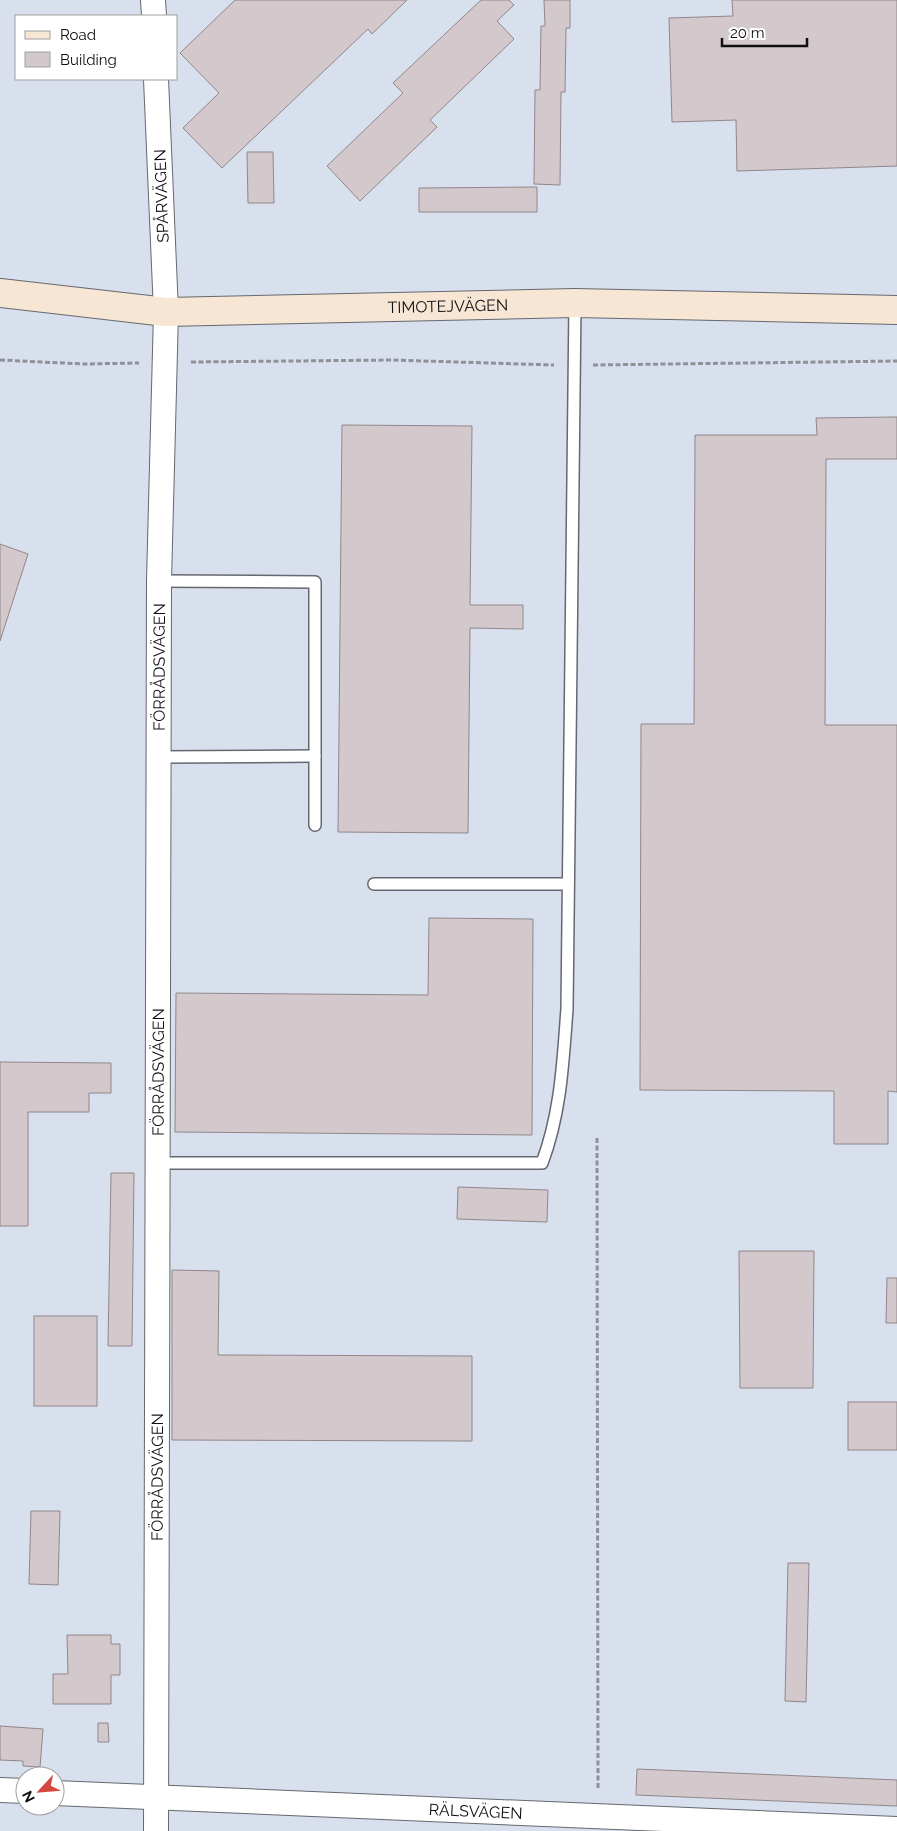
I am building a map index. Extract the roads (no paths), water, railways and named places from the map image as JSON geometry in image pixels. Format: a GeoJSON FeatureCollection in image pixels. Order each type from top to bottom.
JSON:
{"type":"FeatureCollection","features":[{"type":"Feature","properties":{"kind":"street"},"geometry":{"type":"LineString","coordinates":[[153,0],[154,15]]}},
{"type":"Feature","properties":{"kind":"street","name":"SPÅRVÄGEN"},"geometry":{"type":"LineString","coordinates":[[156,80],[166,312]]}},
{"type":"Feature","properties":{"kind":"street","name":"TIMOTEJVÄGEN"},"geometry":{"type":"LineString","coordinates":[[0,293],[166,312],[575,303],[897,310]]}},
{"type":"Feature","properties":{"kind":"street","name":"FÖRRÅDSVÄGEN"},"geometry":{"type":"LineString","coordinates":[[156,1831],[159,581],[166,312]]}},
{"type":"Feature","properties":{"kind":"street"},"geometry":{"type":"LineString","coordinates":[[0,1790],[15,1791]]}},
{"type":"Feature","properties":{"kind":"street","name":"RÄLSVÄGEN"},"geometry":{"type":"LineString","coordinates":[[65,1793],[897,1829]]}},
{"type":"Feature","properties":{"kind":"lane"},"geometry":{"type":"LineString","coordinates":[[158,1163],[542,1162],[551,1139],[562,1078],[567,1010],[575,303]]}},
{"type":"Feature","properties":{"kind":"lane"},"geometry":{"type":"LineString","coordinates":[[159,581],[315,582],[315,825]]}},
{"type":"Feature","properties":{"kind":"lane"},"geometry":{"type":"LineString","coordinates":[[159,758],[315,756]]}},
{"type":"Feature","properties":{"kind":"lane"},"geometry":{"type":"LineString","coordinates":[[374,884],[568,884]]}}]}
